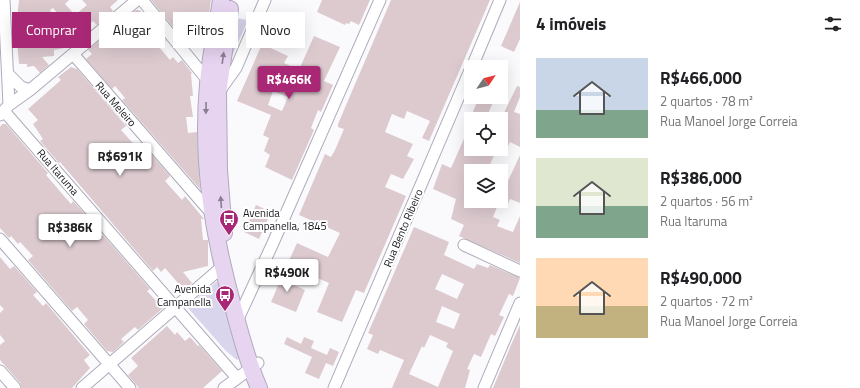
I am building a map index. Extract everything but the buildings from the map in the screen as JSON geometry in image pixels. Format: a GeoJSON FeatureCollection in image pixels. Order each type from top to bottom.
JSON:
{"type":"FeatureCollection","features":[{"type":"Feature","properties":{"kind":"main road"},"geometry":{"type":"LineString","coordinates":[[221,0],[206,158],[211,214],[222,267],[239,316],[259,388]]}},
{"type":"Feature","properties":{"kind":"main road"},"geometry":{"type":"LineString","coordinates":[[231,0],[213,88],[218,139],[223,226],[239,316]]}},
{"type":"Feature","properties":{"kind":"main road"},"geometry":{"type":"LineString","coordinates":[[254,366],[268,388]]}},
{"type":"Feature","properties":{"kind":"street"},"geometry":{"type":"LineString","coordinates":[[4,0],[8,74],[4,110]]}},
{"type":"Feature","properties":{"kind":"street"},"geometry":{"type":"LineString","coordinates":[[4,110],[137,0]]}},
{"type":"Feature","properties":{"kind":"street"},"geometry":{"type":"LineString","coordinates":[[142,0],[213,88],[236,68],[265,0]]}},
{"type":"Feature","properties":{"kind":"street"},"geometry":{"type":"LineString","coordinates":[[239,316],[380,0]]}},
{"type":"Feature","properties":{"kind":"street","name":"Rua Bento Ribeiro"},"geometry":{"type":"LineString","coordinates":[[474,60],[500,0]]}},
{"type":"Feature","properties":{"kind":"street","name":"Rua Meleiro"},"geometry":{"type":"LineString","coordinates":[[73,54],[223,226]]}},
{"type":"Feature","properties":{"kind":"street"},"geometry":{"type":"LineString","coordinates":[[8,74],[21,87],[30,90]]}},
{"type":"Feature","properties":{"kind":"street","name":"Rua Bento Ribeiro"},"geometry":{"type":"LineString","coordinates":[[334,388],[464,84]]}},
{"type":"Feature","properties":{"kind":"street","name":"Rua Itaruma"},"geometry":{"type":"LineString","coordinates":[[4,110],[237,378]]}},
{"type":"Feature","properties":{"kind":"street"},"geometry":{"type":"LineString","coordinates":[[0,239],[130,388]]}},
{"type":"Feature","properties":{"kind":"street"},"geometry":{"type":"LineString","coordinates":[[464,245],[520,271]]}},
{"type":"Feature","properties":{"kind":"street"},"geometry":{"type":"LineString","coordinates":[[82,388],[222,267]]}},
{"type":"Feature","properties":{"kind":"street"},"geometry":{"type":"LineString","coordinates":[[484,388],[520,303]]}},
{"type":"Feature","properties":{"kind":"street"},"geometry":{"type":"LineString","coordinates":[[224,388],[254,366]]}},
{"type":"Feature","properties":{"kind":"street"},"geometry":{"type":"LineString","coordinates":[[0,371],[15,388]]}},
{"type":"Feature","properties":{"kind":"shaded area"},"geometry":{"type":"Polygon","coordinates":[[[238,18],[246,20],[246,25],[238,43],[238,18]]]}},
{"type":"Feature","properties":{"kind":"shaded area"},"geometry":{"type":"Polygon","coordinates":[[[229,48],[236,48],[229,63],[229,48]]]}},
{"type":"Feature","properties":{"kind":"shaded area"},"geometry":{"type":"Polygon","coordinates":[[[216,282],[219,283],[240,358],[237,360],[226,351],[188,308],[189,305],[216,282]]]}},
{"type":"Feature","properties":{"kind":"place","name":"Avenida Campanella, 1845"},"geometry":{"type":"Point","coordinates":[229,236]}},
{"type":"Feature","properties":{"kind":"place","name":"Avenida Campanella"},"geometry":{"type":"Point","coordinates":[225,312]}}]}
